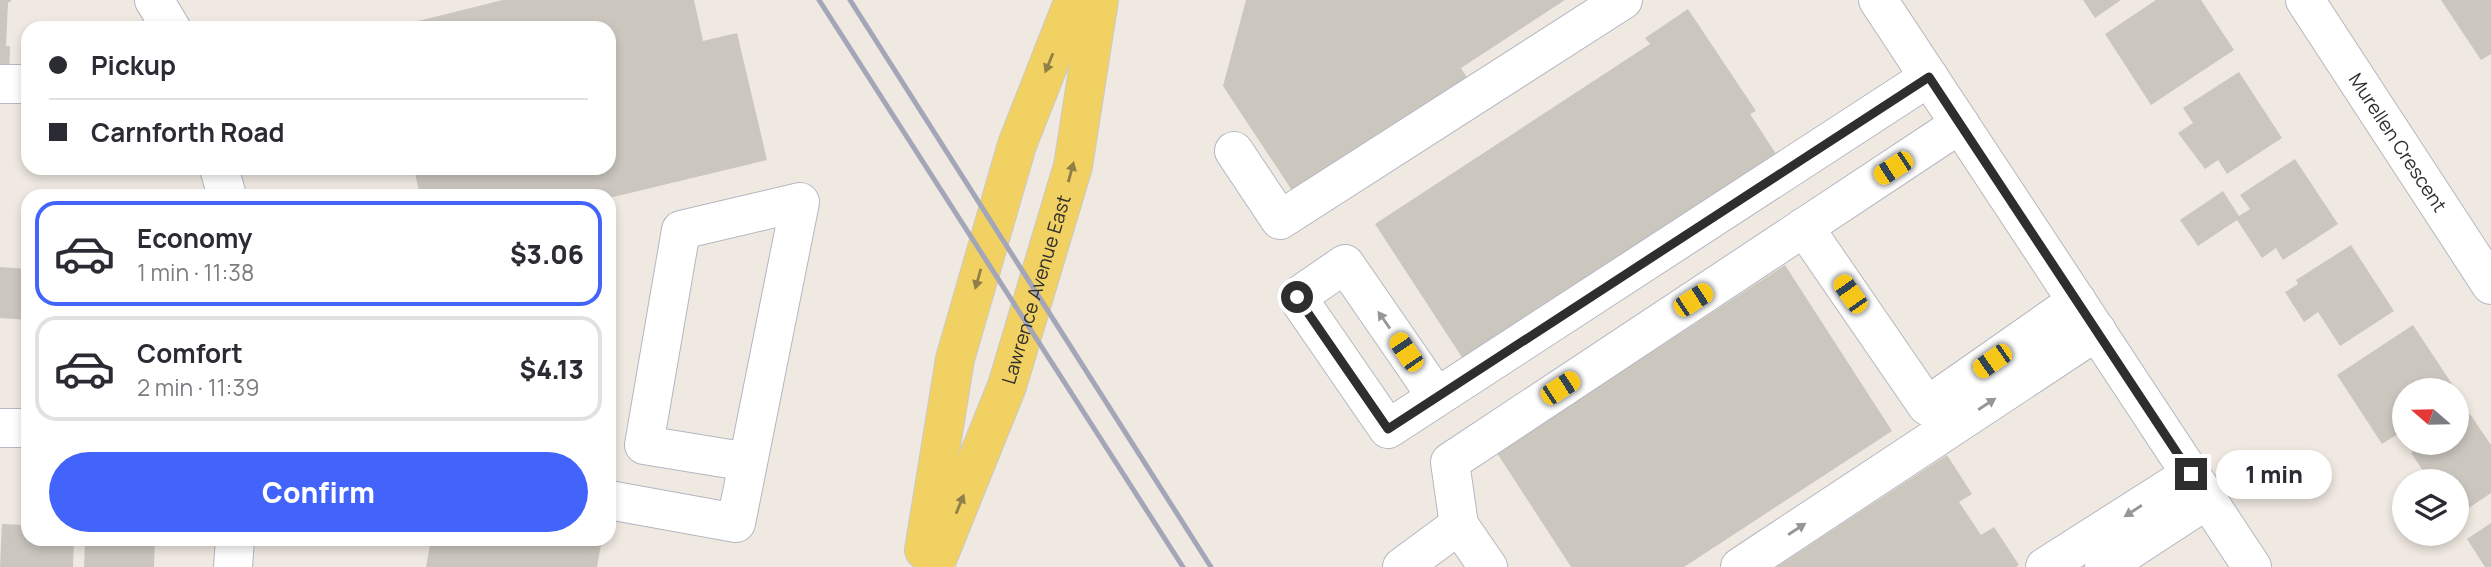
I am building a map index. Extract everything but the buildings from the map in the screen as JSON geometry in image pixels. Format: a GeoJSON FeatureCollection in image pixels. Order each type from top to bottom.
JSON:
{"type":"FeatureCollection","features":[{"type":"Feature","properties":{"kind":"main road"},"geometry":{"type":"LineString","coordinates":[[921,567],[956,359],[1017,145],[1074,0]]}},
{"type":"Feature","properties":{"kind":"main road","name":"Lawrence Avenue East"},"geometry":{"type":"LineString","coordinates":[[934,567],[1007,386],[1073,166],[1100,0]]}},
{"type":"Feature","properties":{"kind":"street"},"geometry":{"type":"LineString","coordinates":[[154,0],[167,21]]}},
{"type":"Feature","properties":{"kind":"street"},"geometry":{"type":"LineString","coordinates":[[1234,151],[1280,220],[1623,0]]}},
{"type":"Feature","properties":{"kind":"street"},"geometry":{"type":"LineString","coordinates":[[1878,0],[2252,567]]}},
{"type":"Feature","properties":{"kind":"street","name":"Murellen Crescent"},"geometry":{"type":"LineString","coordinates":[[2305,0],[2491,285]]}},
{"type":"Feature","properties":{"kind":"street"},"geometry":{"type":"LineString","coordinates":[[1436,396],[1929,77]]}},
{"type":"Feature","properties":{"kind":"street"},"geometry":{"type":"LineString","coordinates":[[0,84],[21,84]]}},
{"type":"Feature","properties":{"kind":"street"},"geometry":{"type":"LineString","coordinates":[[1488,567],[1459,525],[1450,462],[1960,124]]}},
{"type":"Feature","properties":{"kind":"street"},"geometry":{"type":"LineString","coordinates":[[616,501],[736,523],[800,202],[681,230],[644,445],[748,462]]}},
{"type":"Feature","properties":{"kind":"street"},"geometry":{"type":"LineString","coordinates":[[1804,227],[1927,406],[2087,316]]}},
{"type":"Feature","properties":{"kind":"street"},"geometry":{"type":"LineString","coordinates":[[1740,567],[2087,316]]}},
{"type":"Feature","properties":{"kind":"street"},"geometry":{"type":"LineString","coordinates":[[0,428],[21,428]]}},
{"type":"Feature","properties":{"kind":"street"},"geometry":{"type":"LineString","coordinates":[[2046,567],[2199,486]]}},
{"type":"Feature","properties":{"kind":"street"},"geometry":{"type":"LineString","coordinates":[[2104,567],[2199,486]]}},
{"type":"Feature","properties":{"kind":"street"},"geometry":{"type":"LineString","coordinates":[[1402,567],[1459,525]]}},
{"type":"Feature","properties":{"kind":"street"},"geometry":{"type":"LineString","coordinates":[[233,567],[234,546]]}},
{"type":"Feature","properties":{"kind":"railway"},"geometry":{"type":"LineString","coordinates":[[819,0],[1183,567]]}},
{"type":"Feature","properties":{"kind":"railway"},"geometry":{"type":"LineString","coordinates":[[850,0],[1211,567]]}},
{"type":"Feature","properties":{"kind":"route"},"geometry":{"type":"LineString","coordinates":[[1297,297],[1388,429],[1929,77],[2191,474]]}}]}
